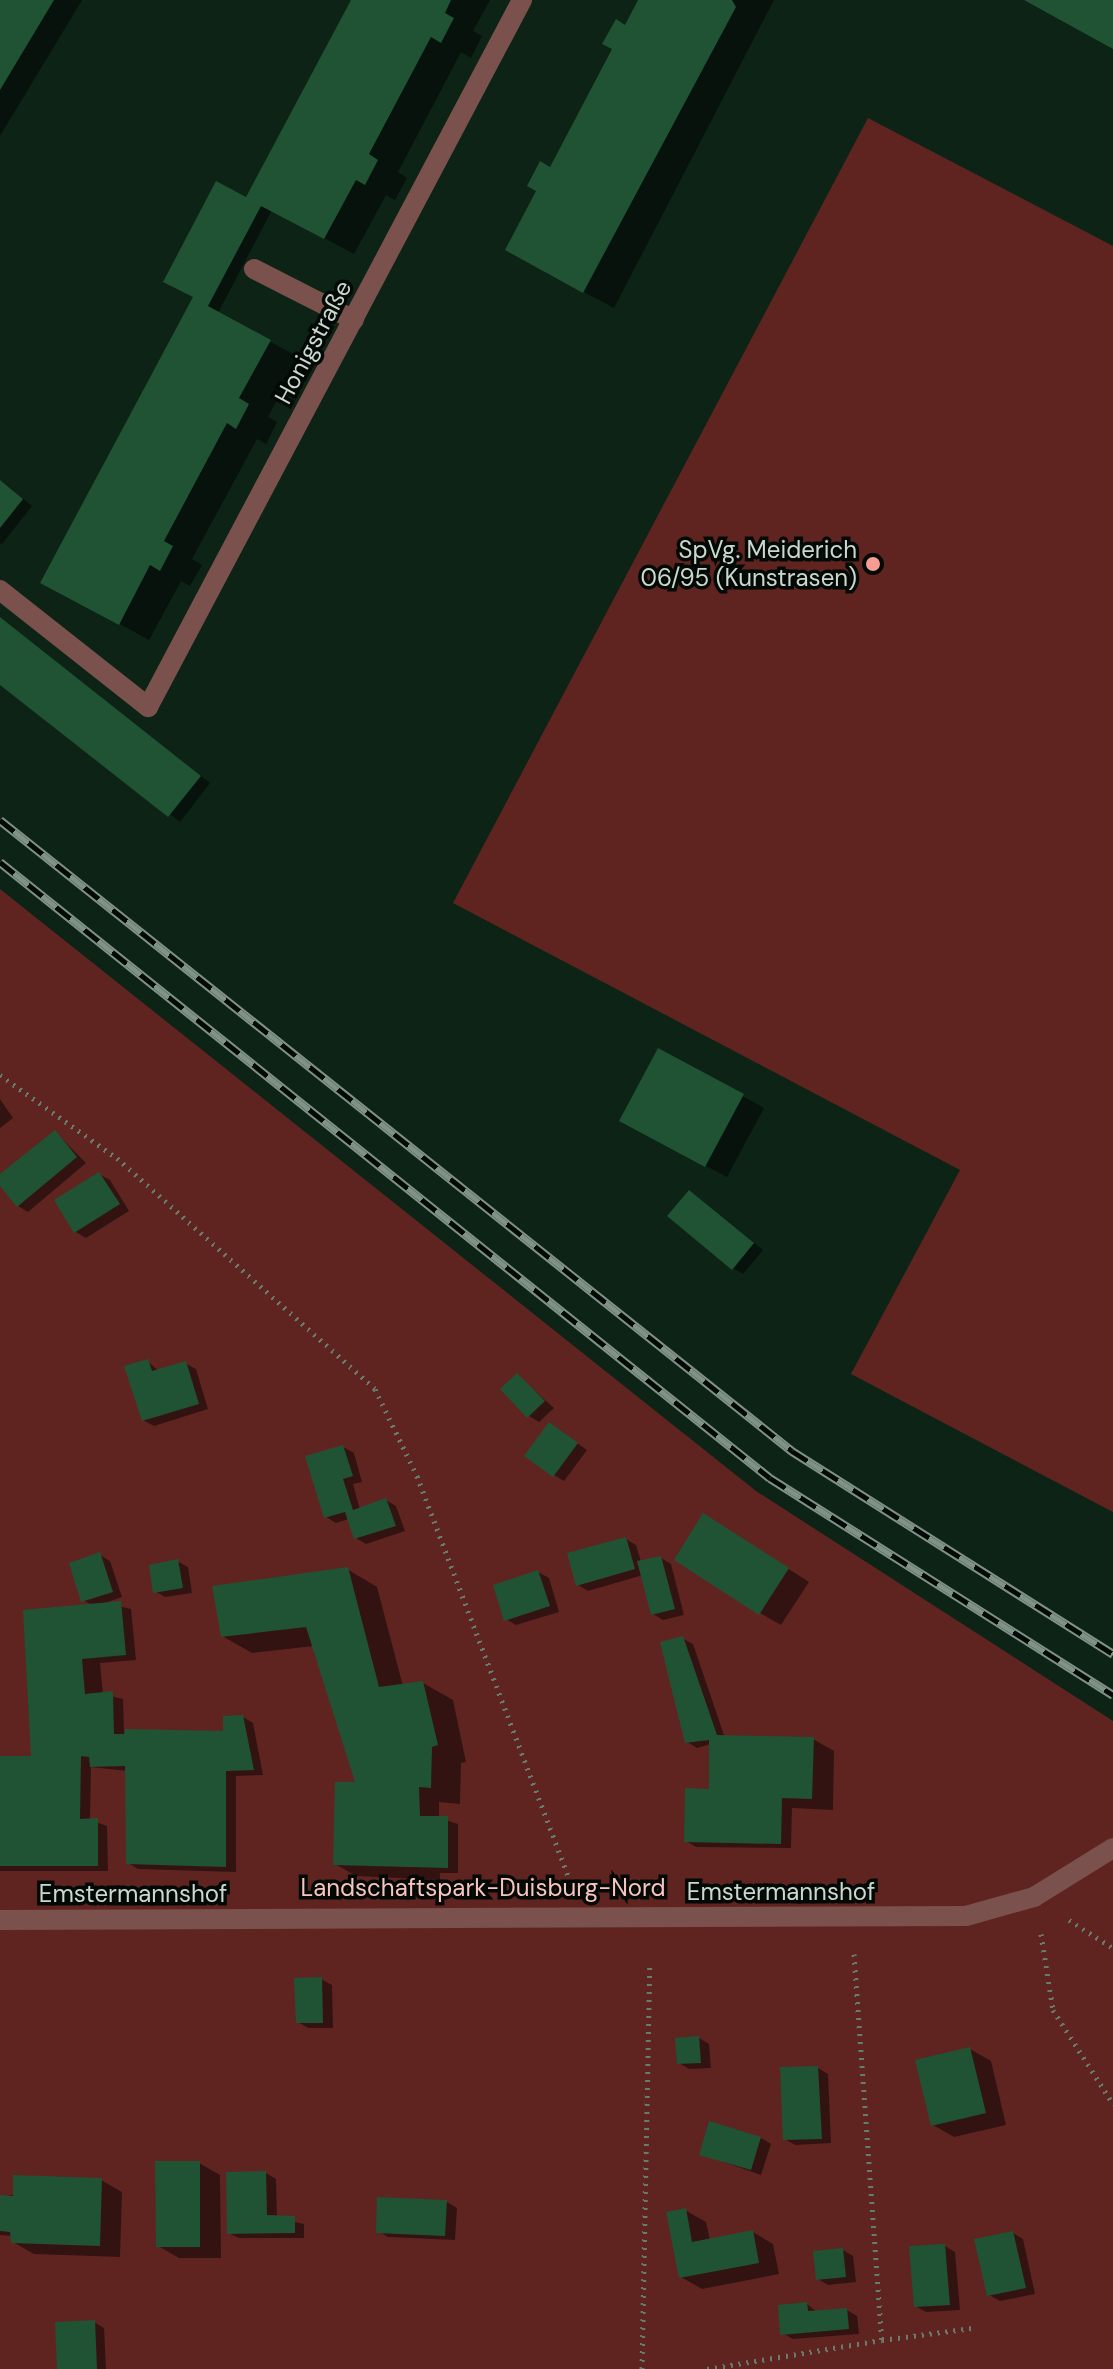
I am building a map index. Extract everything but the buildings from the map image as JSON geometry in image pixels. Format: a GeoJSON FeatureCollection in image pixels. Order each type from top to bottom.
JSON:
{"type":"FeatureCollection","features":[{"type":"Feature","properties":{"kind":"street","name":"Honigstraße"},"geometry":{"type":"LineString","coordinates":[[0,590],[148,707],[522,0]]}},
{"type":"Feature","properties":{"kind":"street"},"geometry":{"type":"LineString","coordinates":[[254,269],[354,320]]}},
{"type":"Feature","properties":{"kind":"street","name":"Emstermannshof"},"geometry":{"type":"LineString","coordinates":[[0,1920],[966,1916],[1034,1897],[1113,1848]]}},
{"type":"Feature","properties":{"kind":"path"},"geometry":{"type":"LineString","coordinates":[[0,1075],[117,1158],[375,1389],[417,1476],[556,1836],[579,1916]]}},
{"type":"Feature","properties":{"kind":"path"},"geometry":{"type":"LineString","coordinates":[[1034,1897],[1113,1948]]}},
{"type":"Feature","properties":{"kind":"path"},"geometry":{"type":"LineString","coordinates":[[1034,1897],[1053,2010],[1113,2104]]}},
{"type":"Feature","properties":{"kind":"path"},"geometry":{"type":"LineString","coordinates":[[848,1917],[882,2340]]}},
{"type":"Feature","properties":{"kind":"path"},"geometry":{"type":"LineString","coordinates":[[642,2369],[650,1963]]}},
{"type":"Feature","properties":{"kind":"path"},"geometry":{"type":"LineString","coordinates":[[707,2369],[972,2328]]}},
{"type":"Feature","properties":{"kind":"green space","name":"SpVg. Meiderich 06/95 (Kunstrasen)"},"geometry":{"type":"Polygon","coordinates":[[[868,118],[1113,246],[1113,1512],[851,1374],[960,1170],[453,903],[868,118]]]}},
{"type":"Feature","properties":{"kind":"green space","name":"Landschaftspark-Duisburg-Nord"},"geometry":{"type":"Polygon","coordinates":[[[0,889],[756,1491],[1113,1721],[1113,2369],[0,2369],[0,889]]]}},
{"type":"Feature","properties":{"kind":"railway"},"geometry":{"type":"LineString","coordinates":[[0,820],[792,1451],[1113,1654]]}},
{"type":"Feature","properties":{"kind":"railway"},"geometry":{"type":"LineString","coordinates":[[0,862],[770,1478],[1113,1695]]}},
{"type":"Feature","properties":{"kind":"place","name":"SpVg. Meiderich 06/95 (Kunstrasen)"},"geometry":{"type":"Point","coordinates":[873,564]}}]}
